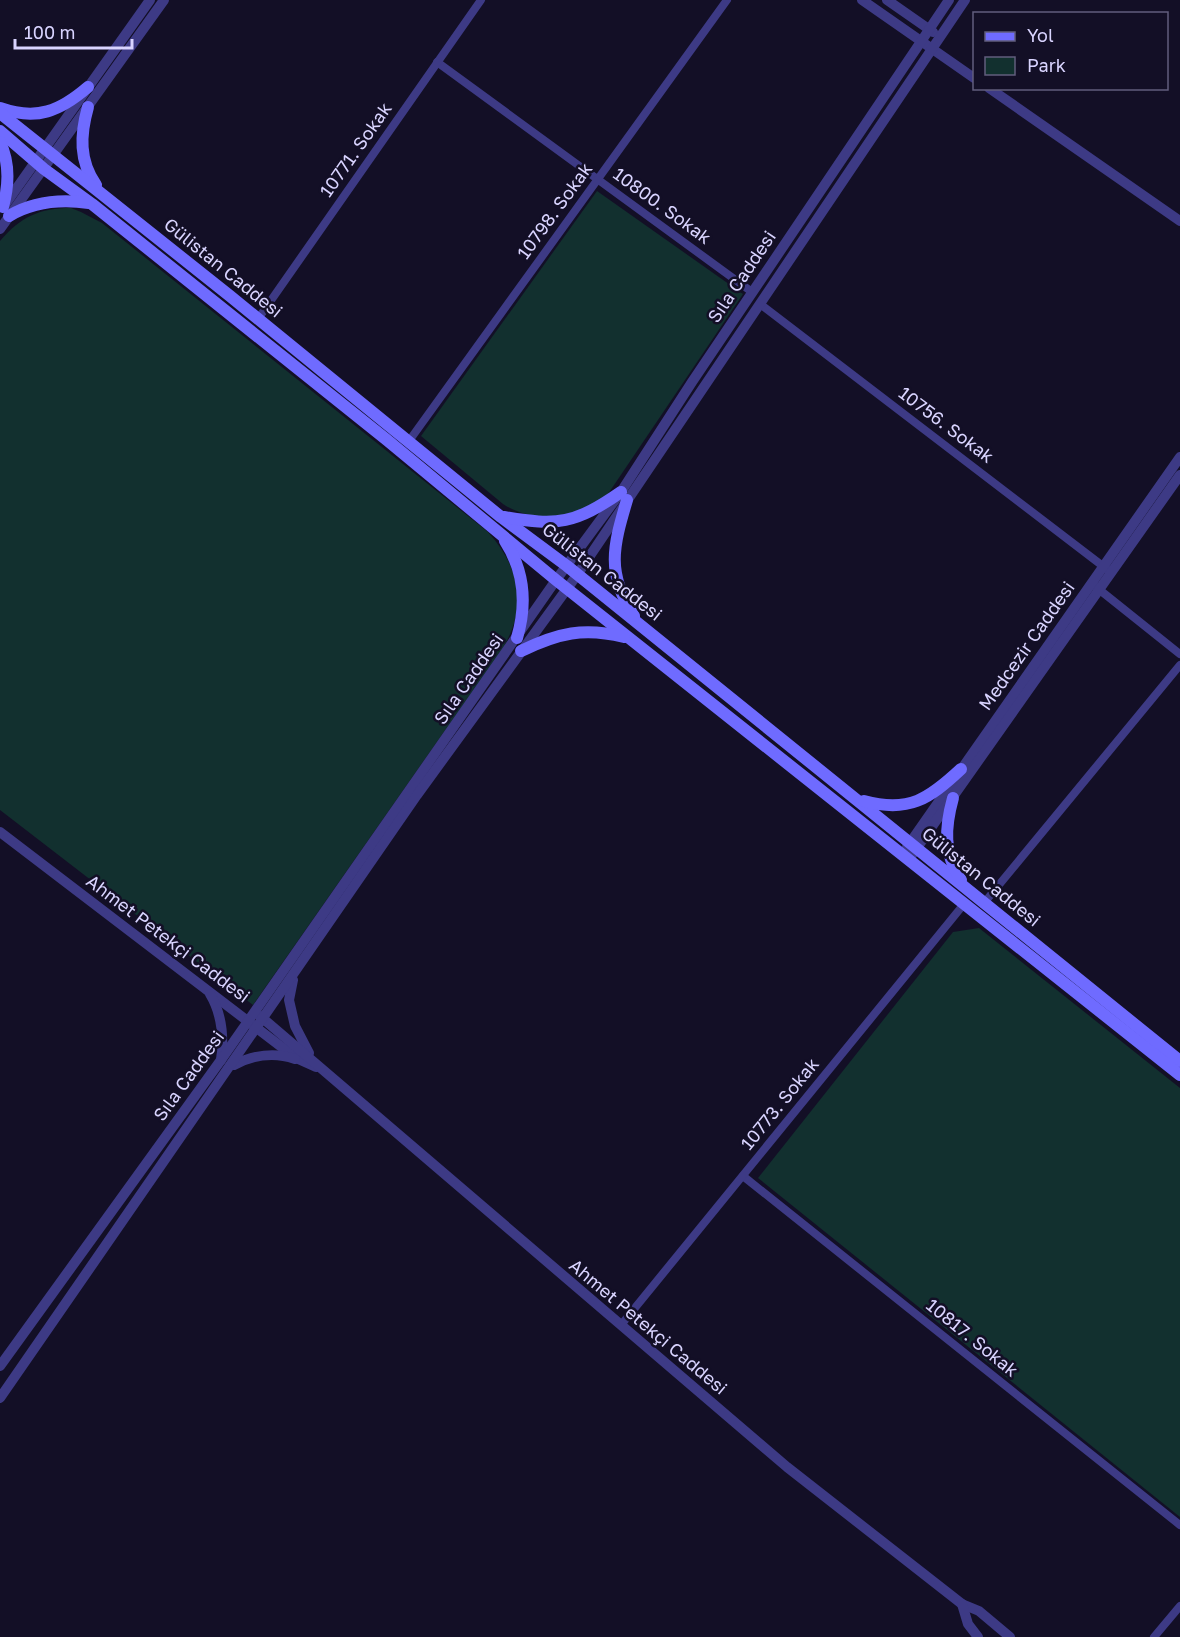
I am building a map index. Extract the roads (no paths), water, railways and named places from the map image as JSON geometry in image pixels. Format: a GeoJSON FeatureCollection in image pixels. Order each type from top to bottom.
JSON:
{"type":"FeatureCollection","features":[{"type":"Feature","properties":{"kind":"main road"},"geometry":{"type":"LineString","coordinates":[[0,108],[21,114],[44,113],[63,106],[88,87]]}},
{"type":"Feature","properties":{"kind":"main road"},"geometry":{"type":"LineString","coordinates":[[88,107],[82,148],[87,171],[101,194]]}},
{"type":"Feature","properties":{"kind":"main road","name":"Gülistan Caddesi"},"geometry":{"type":"LineString","coordinates":[[0,113],[501,517],[567,566],[1180,1061]]}},
{"type":"Feature","properties":{"kind":"main road","name":"Gülistan Caddesi"},"geometry":{"type":"LineString","coordinates":[[0,131],[561,584],[1180,1075]]}},
{"type":"Feature","properties":{"kind":"main road"},"geometry":{"type":"LineString","coordinates":[[0,142],[8,172],[4,211],[22,209],[46,202],[92,204]]}},
{"type":"Feature","properties":{"kind":"main road"},"geometry":{"type":"LineString","coordinates":[[501,517],[556,523],[624,496]]}},
{"type":"Feature","properties":{"kind":"main road"},"geometry":{"type":"LineString","coordinates":[[624,496],[613,559],[625,602],[639,625]]}},
{"type":"Feature","properties":{"kind":"main road"},"geometry":{"type":"LineString","coordinates":[[497,531],[515,558],[522,579],[523,614],[517,638]]}},
{"type":"Feature","properties":{"kind":"main road"},"geometry":{"type":"LineString","coordinates":[[522,651],[563,633],[606,632],[629,638]]}},
{"type":"Feature","properties":{"kind":"main road"},"geometry":{"type":"LineString","coordinates":[[858,800],[886,806],[917,802],[942,787],[961,769]]}},
{"type":"Feature","properties":{"kind":"main road"},"geometry":{"type":"LineString","coordinates":[[953,798],[947,818],[947,849],[953,867],[968,891]]}},
{"type":"Feature","properties":{"kind":"street"},"geometry":{"type":"LineString","coordinates":[[0,229],[4,211],[49,152],[88,87],[150,0]]}},
{"type":"Feature","properties":{"kind":"street"},"geometry":{"type":"LineString","coordinates":[[49,152],[88,107],[164,0]]}},
{"type":"Feature","properties":{"kind":"street","name":"10771. Sokak"},"geometry":{"type":"LineString","coordinates":[[258,319],[481,0]]}},
{"type":"Feature","properties":{"kind":"street","name":"10798. Sokak"},"geometry":{"type":"LineString","coordinates":[[409,441],[728,0]]}},
{"type":"Feature","properties":{"kind":"street"},"geometry":{"type":"LineString","coordinates":[[862,0],[973,77]]}},
{"type":"Feature","properties":{"kind":"street"},"geometry":{"type":"LineString","coordinates":[[887,0],[941,37]]}},
{"type":"Feature","properties":{"kind":"street","name":"Sıla Caddesi"},"geometry":{"type":"LineString","coordinates":[[256,1020],[294,975],[417,795],[522,651],[561,584],[567,566],[624,496],[752,292],[949,0]]}},
{"type":"Feature","properties":{"kind":"street"},"geometry":{"type":"LineString","coordinates":[[561,584],[577,575],[624,496],[760,304],[965,0]]}},
{"type":"Feature","properties":{"kind":"street","name":"10800. Sokak"},"geometry":{"type":"LineString","coordinates":[[437,62],[752,292]]}},
{"type":"Feature","properties":{"kind":"street"},"geometry":{"type":"LineString","coordinates":[[992,90],[1180,221]]}},
{"type":"Feature","properties":{"kind":"street","name":"10756. Sokak"},"geometry":{"type":"LineString","coordinates":[[760,304],[1107,569]]}},
{"type":"Feature","properties":{"kind":"street","name":"Medcezir Caddesi"},"geometry":{"type":"LineString","coordinates":[[905,857],[953,798],[1180,457]]}},
{"type":"Feature","properties":{"kind":"street","name":"Medcezir Caddesi"},"geometry":{"type":"LineString","coordinates":[[1107,569],[1180,475]]}},
{"type":"Feature","properties":{"kind":"street","name":"Sıla Caddesi"},"geometry":{"type":"LineString","coordinates":[[0,1398],[517,638],[561,584]]}},
{"type":"Feature","properties":{"kind":"street"},"geometry":{"type":"LineString","coordinates":[[1095,587],[1180,654]]}},
{"type":"Feature","properties":{"kind":"street","name":"Medcezir Caddesi"},"geometry":{"type":"LineString","coordinates":[[914,845],[961,769],[1095,587]]}},
{"type":"Feature","properties":{"kind":"street"},"geometry":{"type":"LineString","coordinates":[[984,903],[1180,665]]}},
{"type":"Feature","properties":{"kind":"street","name":"Ahmet Petekçi Caddesi"},"geometry":{"type":"LineString","coordinates":[[0,832],[208,991],[256,1020],[319,1068],[787,1467],[962,1604],[979,1611],[1011,1637]]}},
{"type":"Feature","properties":{"kind":"street","name":"10773. Sokak"},"geometry":{"type":"LineString","coordinates":[[621,1325],[964,904]]}},
{"type":"Feature","properties":{"kind":"street"},"geometry":{"type":"LineString","coordinates":[[294,975],[289,1000],[295,1026],[309,1061]]}},
{"type":"Feature","properties":{"kind":"street"},"geometry":{"type":"LineString","coordinates":[[208,991],[215,1003],[221,1024],[226,1063],[273,1055],[309,1061]]}},
{"type":"Feature","properties":{"kind":"street","name":"Sıla Caddesi"},"geometry":{"type":"LineString","coordinates":[[0,1366],[83,1248],[226,1063]]}},
{"type":"Feature","properties":{"kind":"street","name":"10817. Sokak"},"geometry":{"type":"LineString","coordinates":[[743,1176],[1180,1526]]}},
{"type":"Feature","properties":{"kind":"street","name":"Ahmet Petekçi Caddesi"},"geometry":{"type":"LineString","coordinates":[[962,1604],[968,1624],[978,1637]]}},
{"type":"Feature","properties":{"kind":"street"},"geometry":{"type":"LineString","coordinates":[[1154,1637],[1180,1606]]}}]}
